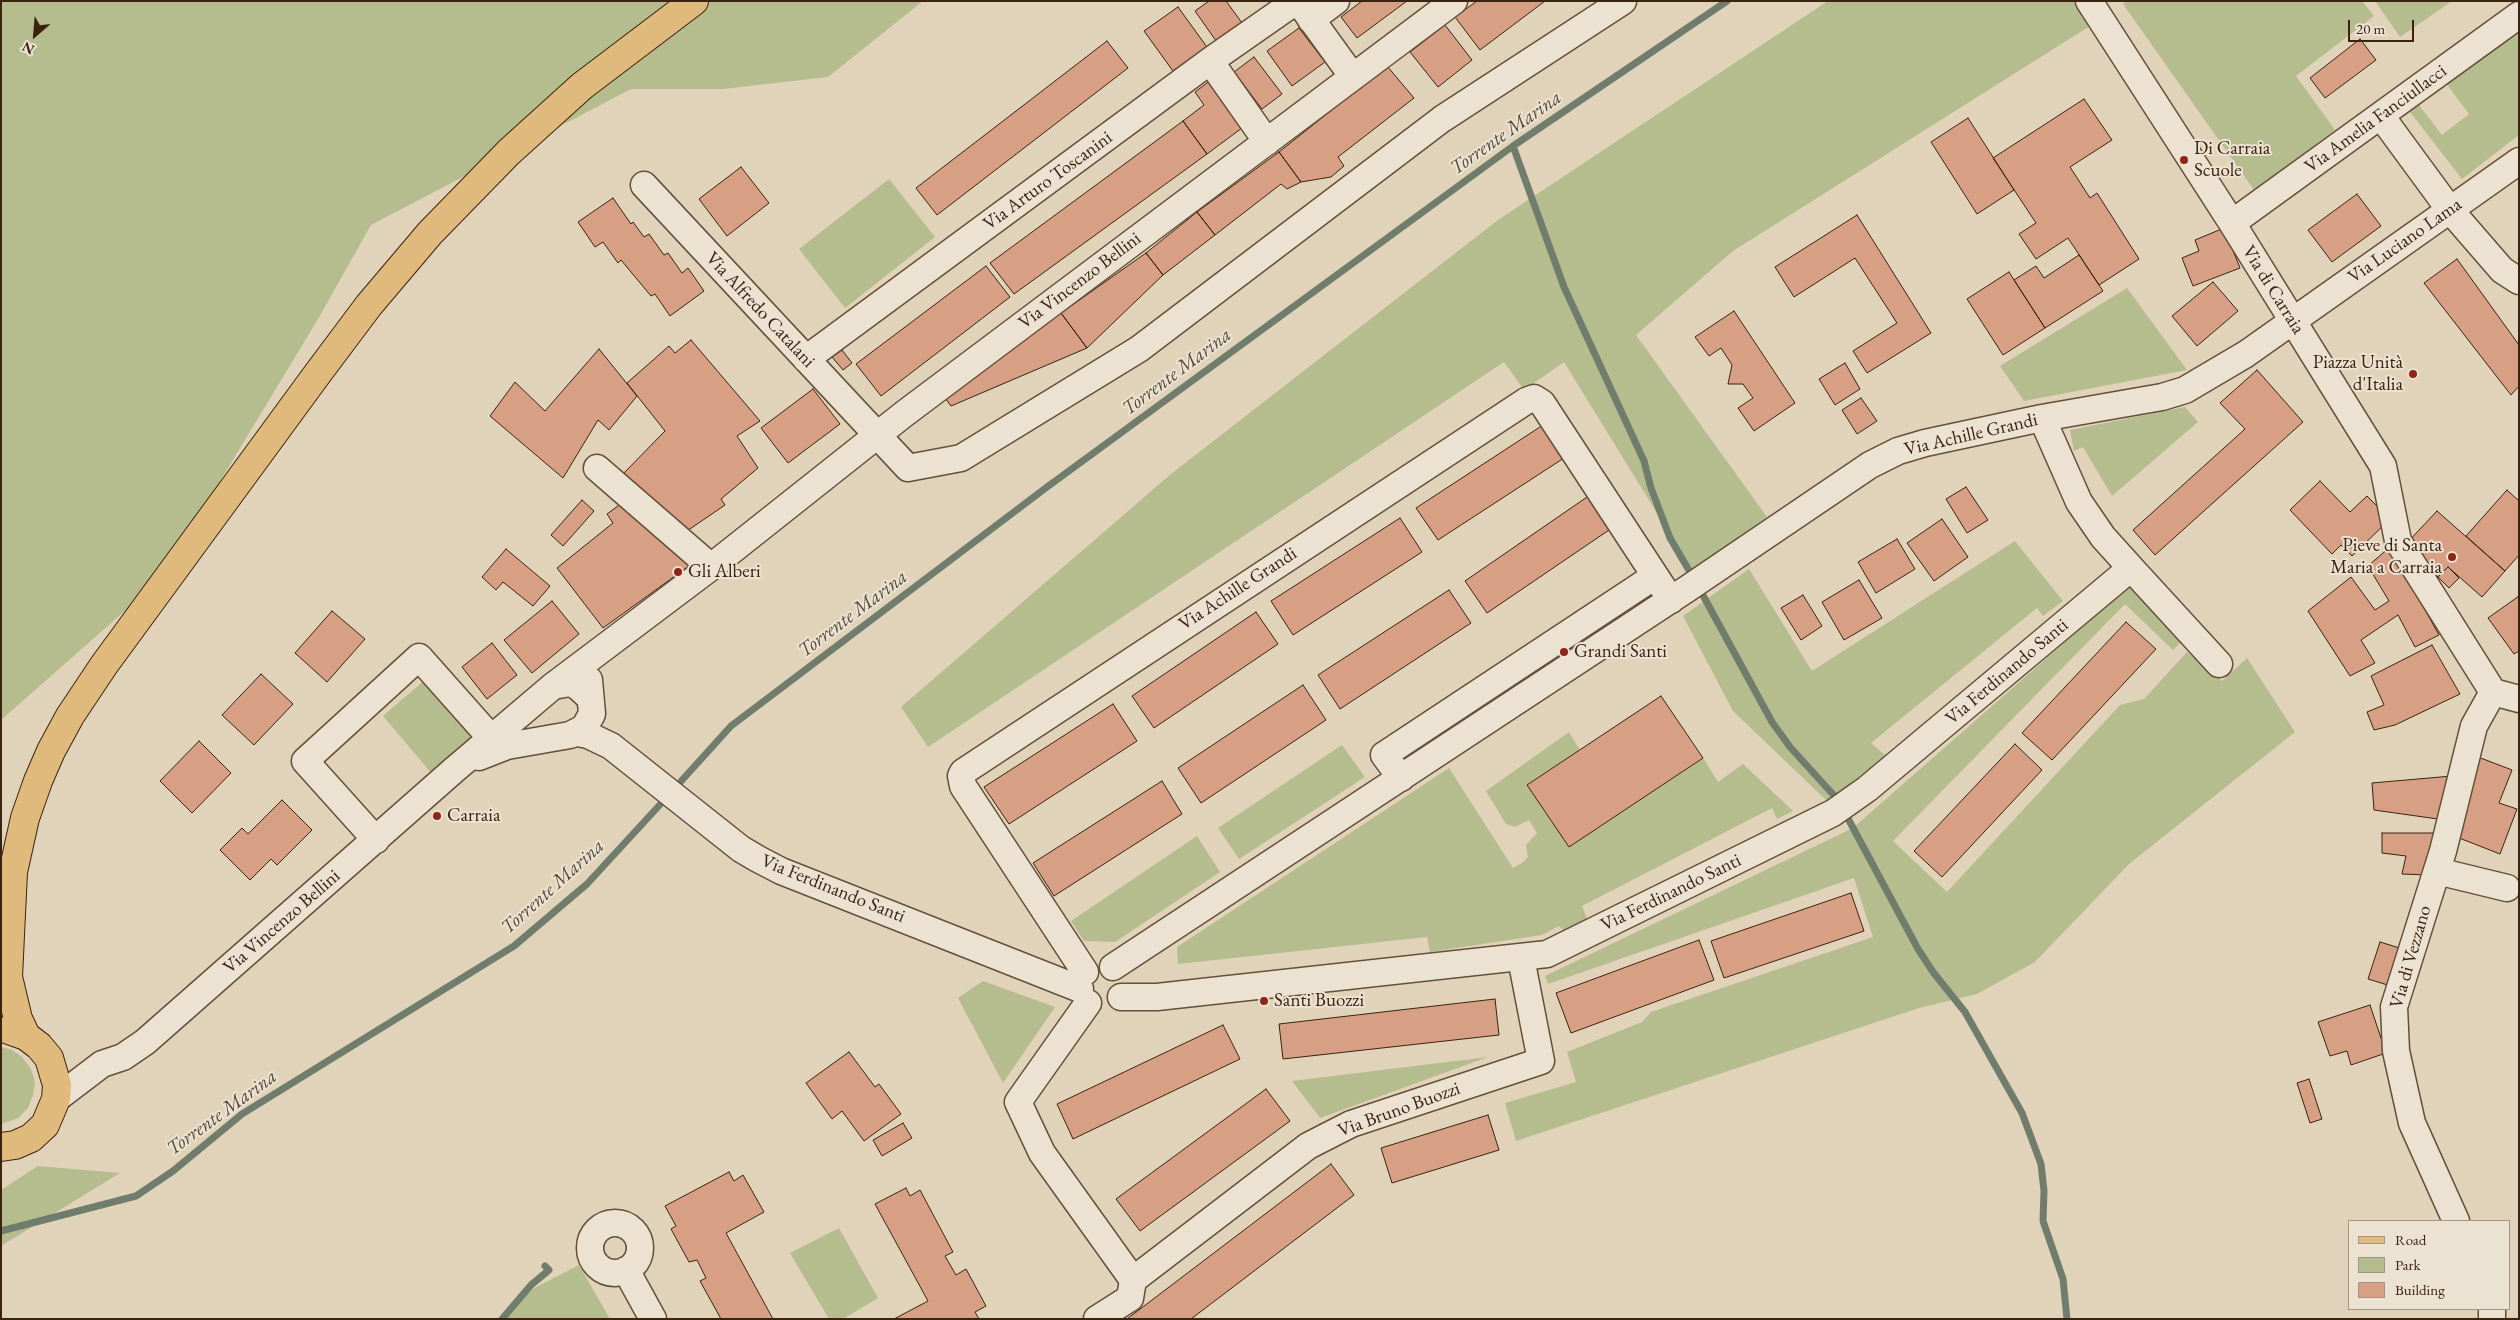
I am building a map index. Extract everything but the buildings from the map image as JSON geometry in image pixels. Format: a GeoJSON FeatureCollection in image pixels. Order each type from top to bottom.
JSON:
{"type":"FeatureCollection","features":[{"type":"Feature","properties":{"kind":"main road"},"geometry":{"type":"LineString","coordinates":[[1,1147],[15,1145],[31,1138],[45,1125],[56,1099],[57,1085],[49,1058],[39,1046],[14,1033],[18,1019],[5,987],[13,872],[25,818],[51,751],[70,716],[104,664],[323,365],[369,305],[430,233],[508,152],[582,86],[694,1]]}},
{"type":"Feature","properties":{"kind":"street","name":"Via Arturo Toscanini"},"geometry":{"type":"LineString","coordinates":[[806,359],[1210,61],[1302,7],[1336,1]]}},
{"type":"Feature","properties":{"kind":"street","name":"Via Vincenzo Bellini"},"geometry":{"type":"LineString","coordinates":[[49,1058],[67,1064],[86,1066],[102,1064],[123,1057],[145,1042],[454,770],[550,689],[711,568],[876,434],[1454,1]]}},
{"type":"Feature","properties":{"kind":"street","name":"Via Alfredo Catalani"},"geometry":{"type":"LineString","coordinates":[[644,185],[908,468],[961,458],[1139,349],[1442,119],[1623,1]]}},
{"type":"Feature","properties":{"kind":"street","name":"Via di Carraia"},"geometry":{"type":"LineString","coordinates":[[2097,5],[2383,466],[2398,541],[2493,692]]}},
{"type":"Feature","properties":{"kind":"street"},"geometry":{"type":"LineString","coordinates":[[1302,7],[1353,77]]}},
{"type":"Feature","properties":{"kind":"street","name":"Via Amelia Fanciullacci"},"geometry":{"type":"LineString","coordinates":[[2232,223],[2519,15]]}},
{"type":"Feature","properties":{"kind":"street"},"geometry":{"type":"LineString","coordinates":[[1210,61],[1267,142]]}},
{"type":"Feature","properties":{"kind":"street"},"geometry":{"type":"LineString","coordinates":[[2381,116],[2450,210],[2502,270],[2519,281]]}},
{"type":"Feature","properties":{"kind":"street","name":"Via Luciano Lama"},"geometry":{"type":"LineString","coordinates":[[2292,320],[2519,161]]}},
{"type":"Feature","properties":{"kind":"street","name":"Via Achille Grandi"},"geometry":{"type":"LineString","coordinates":[[1113,967],[1679,594],[1870,465],[1898,451],[1926,443],[2042,418],[2162,397],[2185,390],[2246,354],[2292,320]]}},
{"type":"Feature","properties":{"kind":"street","name":"Via Achille Grandi"},"geometry":{"type":"LineString","coordinates":[[1084,988],[963,786],[961,776],[967,767],[1534,398],[1542,403],[1655,576],[1679,594]]}},
{"type":"Feature","properties":{"kind":"street"},"geometry":{"type":"LineString","coordinates":[[2042,418],[2079,502],[2104,537],[2219,664]]}},
{"type":"Feature","properties":{"kind":"street"},"geometry":{"type":"LineString","coordinates":[[597,468],[711,568]]}},
{"type":"Feature","properties":{"kind":"street","name":"Via Ferdinando Santi"},"geometry":{"type":"LineString","coordinates":[[582,720],[612,747],[742,849],[781,871],[1084,988],[1094,1006],[1109,1006],[1120,997],[1157,997],[1547,954],[1832,814],[1867,789],[2131,568]]}},
{"type":"Feature","properties":{"kind":"street"},"geometry":{"type":"LineString","coordinates":[[1401,778],[1384,754],[1655,576]]}},
{"type":"Feature","properties":{"kind":"street","name":"Via Vincenzo Bellini"},"geometry":{"type":"LineString","coordinates":[[454,770],[507,746],[582,720],[591,667],[605,647]]}},
{"type":"Feature","properties":{"kind":"street"},"geometry":{"type":"LineString","coordinates":[[376,840],[306,761],[419,657],[491,738]]}},
{"type":"Feature","properties":{"kind":"street"},"geometry":{"type":"LineString","coordinates":[[570,683],[577,686],[582,720],[554,732],[543,721],[540,705],[550,689],[570,683]]}},
{"type":"Feature","properties":{"kind":"street"},"geometry":{"type":"LineString","coordinates":[[2493,692],[2519,698]]}},
{"type":"Feature","properties":{"kind":"street","name":"Via di Vezzano"},"geometry":{"type":"LineString","coordinates":[[2456,1220],[2412,1122],[2396,1051],[2394,1007],[2437,871],[2461,785],[2474,726],[2493,692]]}},
{"type":"Feature","properties":{"kind":"street"},"geometry":{"type":"LineString","coordinates":[[2437,871],[2507,888]]}},
{"type":"Feature","properties":{"kind":"street","name":"Via Bruno Buozzi"},"geometry":{"type":"LineString","coordinates":[[1133,1280],[1308,1146],[1351,1124],[1541,1062],[1521,958]]}},
{"type":"Feature","properties":{"kind":"street"},"geometry":{"type":"LineString","coordinates":[[1097,1319],[1130,1298],[1133,1280],[1042,1153],[1018,1102],[1084,988],[1090,968],[1101,964],[1113,967],[1122,977],[1123,990],[1120,997]]}},
{"type":"Feature","properties":{"kind":"street","name":"Via Vincenzo Bellini"},"geometry":{"type":"LineString","coordinates":[[56,1099],[102,1064]]}},
{"type":"Feature","properties":{"kind":"street"},"geometry":{"type":"LineString","coordinates":[[626,1270],[653,1319]]}},
{"type":"Feature","properties":{"kind":"green space"},"geometry":{"type":"Polygon","coordinates":[[[1,1],[923,1],[828,77],[723,89],[631,89],[371,225],[318,319],[161,579],[1,720],[1,1]]]}},
{"type":"Feature","properties":{"kind":"green space"},"geometry":{"type":"Polygon","coordinates":[[[1828,1],[2081,1],[2101,19],[1733,251],[1636,335],[1767,517],[1692,570],[1564,362],[1524,390],[1504,362],[928,747],[901,707],[1171,474],[1498,220],[1828,1]]]}},
{"type":"Feature","properties":{"kind":"green space"},"geometry":{"type":"Polygon","coordinates":[[[2127,1],[2362,1],[2374,16],[2296,76],[2335,130],[2254,190],[2123,4],[2127,1]]]}},
{"type":"Feature","properties":{"kind":"green space"},"geometry":{"type":"Polygon","coordinates":[[[2375,1],[2452,1],[2400,37],[2375,1]]]}},
{"type":"Feature","properties":{"kind":"green space"},"geometry":{"type":"Polygon","coordinates":[[[2519,21],[2519,135],[2462,179],[2407,108],[2416,101],[2442,135],[2469,114],[2443,79],[2519,21]]]}},
{"type":"Feature","properties":{"kind":"green space"},"geometry":{"type":"Polygon","coordinates":[[[889,179],[935,237],[845,308],[799,249],[889,179]]]}},
{"type":"Feature","properties":{"kind":"green space"},"geometry":{"type":"Polygon","coordinates":[[[2127,288],[2187,370],[2024,401],[2000,366],[2127,288]]]}},
{"type":"Feature","properties":{"kind":"green space"},"geometry":{"type":"Polygon","coordinates":[[[2185,407],[2198,422],[2112,496],[2083,447],[2074,451],[2070,430],[2185,407]]]}},
{"type":"Feature","properties":{"kind":"green space"},"geometry":{"type":"Polygon","coordinates":[[[2015,541],[2063,601],[2043,616],[2037,608],[1871,743],[1886,756],[1827,801],[1733,711],[1683,616],[1749,569],[1812,671],[2015,541]]]}},
{"type":"Feature","properties":{"kind":"green space"},"geometry":{"type":"Polygon","coordinates":[[[2130,585],[2183,640],[2173,650],[2125,604],[1893,841],[1947,892],[2120,705],[2144,699],[2187,652],[2222,681],[2247,658],[2295,732],[2129,864],[2035,962],[1977,994],[1919,1008],[1516,1141],[1505,1103],[1576,1082],[1567,1052],[1642,1022],[1651,1012],[1873,937],[1854,878],[1548,984],[1545,976],[1853,828],[2130,585]]]}},
{"type":"Feature","properties":{"kind":"green space"},"geometry":{"type":"Polygon","coordinates":[[[426,679],[477,738],[433,775],[383,716],[426,679]]]}},
{"type":"Feature","properties":{"kind":"green space"},"geometry":{"type":"Polygon","coordinates":[[[1569,732],[1580,750],[1527,785],[1569,847],[1703,758],[1718,782],[1743,764],[1793,811],[1777,819],[1772,808],[1582,906],[1587,919],[1564,931],[1559,926],[1542,935],[1430,952],[1427,937],[1178,964],[1177,947],[1449,768],[1513,868],[1522,863],[1528,857],[1526,845],[1537,833],[1529,820],[1515,827],[1506,824],[1486,791],[1569,732]]]}},
{"type":"Feature","properties":{"kind":"green space"},"geometry":{"type":"Polygon","coordinates":[[[1342,745],[1365,777],[1239,859],[1218,828],[1342,745]]]}},
{"type":"Feature","properties":{"kind":"green space"},"geometry":{"type":"Polygon","coordinates":[[[1197,836],[1220,872],[1115,942],[1084,941],[1071,921],[1197,836]]]}},
{"type":"Feature","properties":{"kind":"green space"},"geometry":{"type":"Polygon","coordinates":[[[983,981],[1055,1007],[1003,1083],[958,998],[983,981]]]}},
{"type":"Feature","properties":{"kind":"green space"},"geometry":{"type":"Polygon","coordinates":[[[1,1047],[12,1050],[23,1058],[31,1069],[35,1082],[28,1108],[18,1118],[1,1124],[1,1047]]]}},
{"type":"Feature","properties":{"kind":"green space"},"geometry":{"type":"Polygon","coordinates":[[[1488,1057],[1320,1118],[1292,1081],[1488,1057]]]}},
{"type":"Feature","properties":{"kind":"green space"},"geometry":{"type":"Polygon","coordinates":[[[38,1166],[120,1173],[1,1246],[1,1190],[38,1166]]]}},
{"type":"Feature","properties":{"kind":"green space"},"geometry":{"type":"Polygon","coordinates":[[[839,1228],[878,1298],[843,1319],[829,1319],[790,1253],[839,1228]]]}},
{"type":"Feature","properties":{"kind":"green space"},"geometry":{"type":"Polygon","coordinates":[[[579,1265],[610,1319],[505,1319],[527,1292],[579,1265]]]}},
{"type":"Feature","properties":{"kind":"waterway","name":"Torrente Marina"},"geometry":{"type":"LineString","coordinates":[[674,789],[731,726],[1047,487],[1513,146],[1727,1]]}},
{"type":"Feature","properties":{"kind":"waterway"},"geometry":{"type":"LineString","coordinates":[[1513,146],[1564,287],[1644,461],[1651,488],[1670,538],[1694,579]]}},
{"type":"Feature","properties":{"kind":"waterway"},"geometry":{"type":"LineString","coordinates":[[1699,588],[1772,722],[1790,747],[1839,801]]}},
{"type":"Feature","properties":{"kind":"waterway","name":"Torrente Marina"},"geometry":{"type":"LineString","coordinates":[[1,1231],[136,1196],[173,1171],[242,1114],[514,946],[587,884],[667,797]]}},
{"type":"Feature","properties":{"kind":"waterway"},"geometry":{"type":"LineString","coordinates":[[1844,811],[1918,949],[1933,972],[1965,1012],[2022,1113],[2041,1164],[2044,1191],[2043,1221],[2063,1279],[2067,1319]]}},
{"type":"Feature","properties":{"kind":"waterway"},"geometry":{"type":"LineString","coordinates":[[502,1319],[531,1285],[549,1270],[545,1266]]}},
{"type":"Feature","properties":{"kind":"place","name":"Di Carraia Scuole"},"geometry":{"type":"Point","coordinates":[2184,160]}},
{"type":"Feature","properties":{"kind":"place","name":"Piazza Unità d'Italia"},"geometry":{"type":"Point","coordinates":[2413,374]}},
{"type":"Feature","properties":{"kind":"place","name":"Pieve di Santa Maria a Carraia"},"geometry":{"type":"Point","coordinates":[2452,557]}},
{"type":"Feature","properties":{"kind":"place","name":"Gli Alberi"},"geometry":{"type":"Point","coordinates":[678,572]}},
{"type":"Feature","properties":{"kind":"place","name":"Grandi Santi"},"geometry":{"type":"Point","coordinates":[1564,652]}},
{"type":"Feature","properties":{"kind":"place","name":"Carraia"},"geometry":{"type":"Point","coordinates":[437,816]}},
{"type":"Feature","properties":{"kind":"place","name":"Santi Buozzi"},"geometry":{"type":"Point","coordinates":[1264,1001]}}]}
